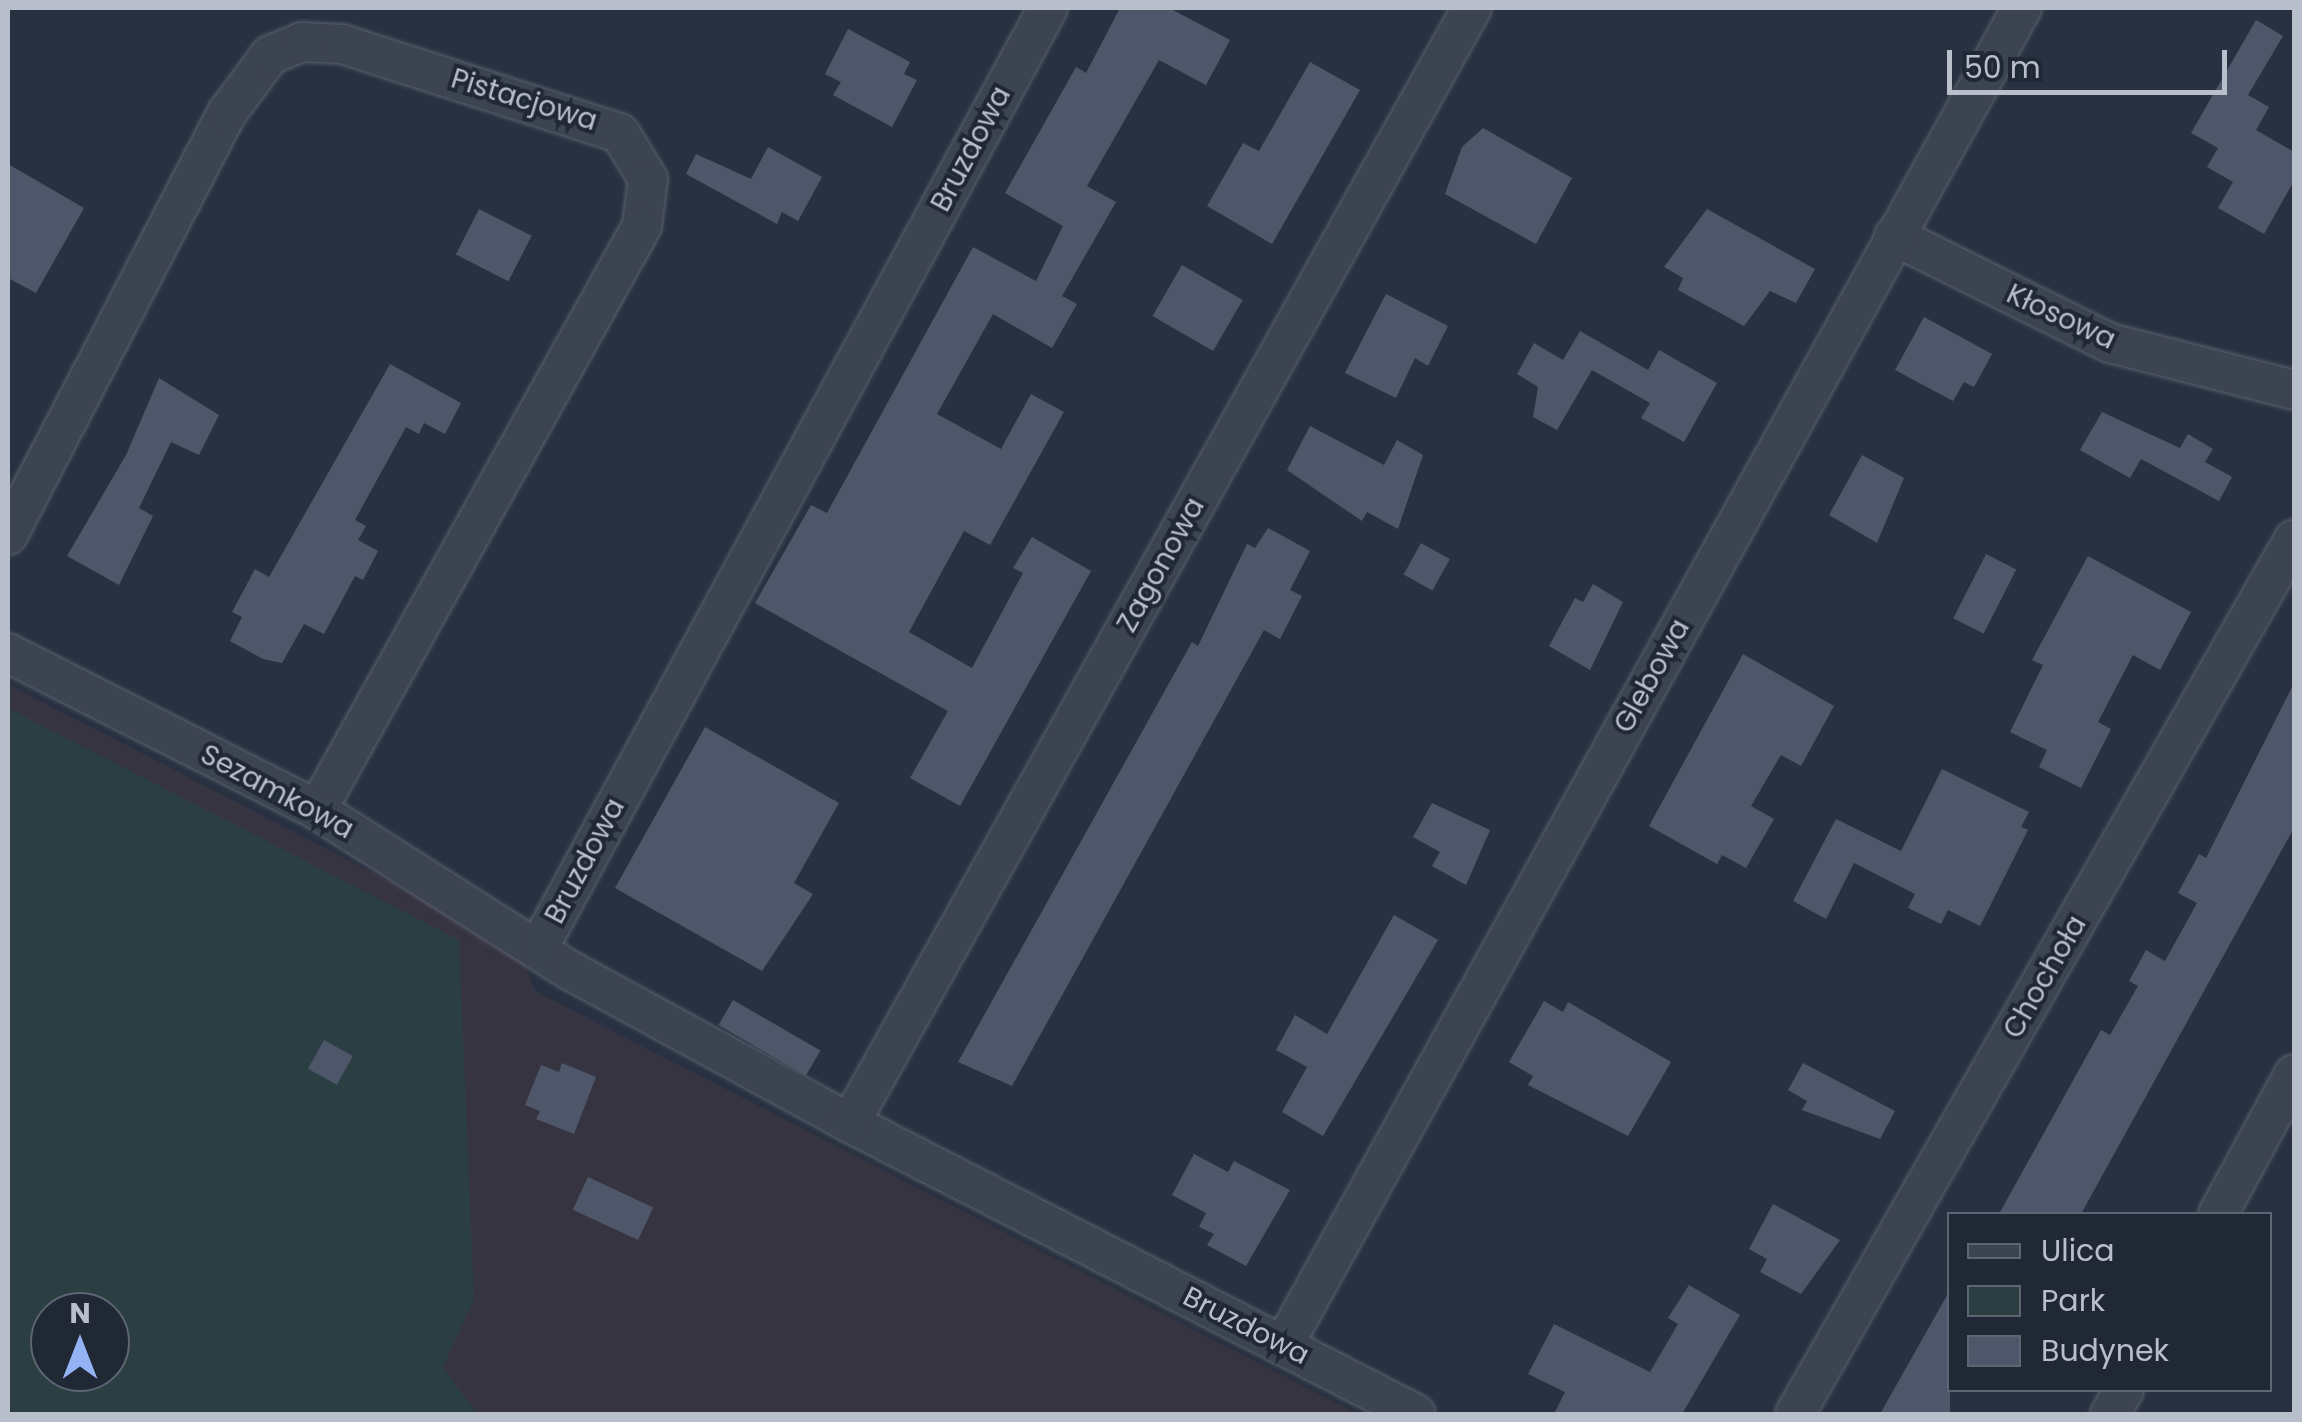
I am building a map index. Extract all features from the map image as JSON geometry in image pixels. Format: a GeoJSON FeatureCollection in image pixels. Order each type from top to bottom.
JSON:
{"type":"FeatureCollection","features":[{"type":"Feature","properties":{"kind":"street","name":"Bruzdowa"},"geometry":{"type":"LineString","coordinates":[[1048,8],[538,947],[850,1123],[1416,1414]]}},
{"type":"Feature","properties":{"kind":"street","name":"Zagonowa"},"geometry":{"type":"LineString","coordinates":[[850,1123],[1472,8]]}},
{"type":"Feature","properties":{"kind":"street","name":"Glebowa"},"geometry":{"type":"LineString","coordinates":[[1283,1346],[2022,8]]}},
{"type":"Feature","properties":{"kind":"street","name":"Pistacjowa"},"geometry":{"type":"LineString","coordinates":[[8,535],[227,113],[270,55],[302,42],[342,44],[620,133],[648,179],[642,226],[316,810]]}},
{"type":"Feature","properties":{"kind":"street","name":"Kłosowa"},"geometry":{"type":"LineString","coordinates":[[1894,236],[2110,343],[2294,390]]}},
{"type":"Feature","properties":{"kind":"street","name":"Chochoła"},"geometry":{"type":"LineString","coordinates":[[1795,1414],[2294,540]]}},
{"type":"Feature","properties":{"kind":"street","name":"Sezamkowa"},"geometry":{"type":"LineString","coordinates":[[8,653],[316,810],[538,947]]}},
{"type":"Feature","properties":{"kind":"street"},"geometry":{"type":"LineString","coordinates":[[2219,1212],[2294,1074]]}},
{"type":"Feature","properties":{"kind":"street"},"geometry":{"type":"LineString","coordinates":[[2110,1414],[2123,1392]]}},
{"type":"Feature","properties":{"kind":"shaded area"},"geometry":{"type":"Polygon","coordinates":[[[8,684],[495,936],[520,953],[535,991],[1358,1414],[8,1414],[8,684]]]}},
{"type":"Feature","properties":{"kind":"green space"},"geometry":{"type":"Polygon","coordinates":[[[8,708],[459,940],[474,1299],[443,1367],[477,1414],[8,1414],[8,708]]]}},
{"type":"Feature","properties":{"kind":"building"},"geometry":{"type":"Polygon","coordinates":[[[1120,8],[1169,8],[1230,40],[1206,85],[1159,60],[1087,186],[1116,202],[1062,296],[1077,304],[1052,348],[993,314],[937,414],[1001,449],[1031,394],[1064,412],[990,545],[964,531],[909,632],[972,668],[1023,573],[1013,568],[1032,537],[1091,571],[960,806],[910,778],[948,711],[755,603],[811,505],[827,513],[973,247],[1036,281],[1063,226],[1005,193],[1076,67],[1086,73],[1120,8]]]}},
{"type":"Feature","properties":{"kind":"building"},"geometry":{"type":"Polygon","coordinates":[[[2256,20],[2283,36],[2248,95],[2269,107],[2256,130],[2294,152],[2294,181],[2264,234],[2218,208],[2233,182],[2207,167],[2218,148],[2191,133],[2256,20]]]}},
{"type":"Feature","properties":{"kind":"building"},"geometry":{"type":"Polygon","coordinates":[[[848,29],[910,62],[904,74],[917,80],[892,127],[833,95],[841,82],[825,74],[848,29]]]}},
{"type":"Feature","properties":{"kind":"building"},"geometry":{"type":"Polygon","coordinates":[[[1310,62],[1360,90],[1272,244],[1207,206],[1243,143],[1259,151],[1310,62]]]}},
{"type":"Feature","properties":{"kind":"building"},"geometry":{"type":"Polygon","coordinates":[[[1483,128],[1572,178],[1536,244],[1445,194],[1462,147],[1483,128]]]}},
{"type":"Feature","properties":{"kind":"building"},"geometry":{"type":"Polygon","coordinates":[[[768,147],[822,177],[798,221],[782,212],[777,224],[686,174],[696,154],[751,179],[768,147]]]}},
{"type":"Feature","properties":{"kind":"building"},"geometry":{"type":"Polygon","coordinates":[[[8,164],[84,208],[36,293],[8,278],[8,164]]]}},
{"type":"Feature","properties":{"kind":"building"},"geometry":{"type":"Polygon","coordinates":[[[479,209],[532,236],[508,281],[456,254],[479,209]]]}},
{"type":"Feature","properties":{"kind":"building"},"geometry":{"type":"Polygon","coordinates":[[[1707,209],[1815,269],[1796,303],[1770,291],[1744,326],[1678,290],[1683,278],[1664,267],[1707,209]]]}},
{"type":"Feature","properties":{"kind":"building"},"geometry":{"type":"Polygon","coordinates":[[[1182,265],[1243,300],[1213,351],[1152,316],[1182,265]]]}},
{"type":"Feature","properties":{"kind":"building"},"geometry":{"type":"Polygon","coordinates":[[[1386,294],[1448,326],[1428,366],[1415,358],[1396,398],[1345,373],[1386,294]]]}},
{"type":"Feature","properties":{"kind":"building"},"geometry":{"type":"Polygon","coordinates":[[[1924,317],[1992,354],[1974,387],[1964,382],[1953,401],[1895,370],[1924,317]]]}},
{"type":"Feature","properties":{"kind":"building"},"geometry":{"type":"Polygon","coordinates":[[[1580,331],[1648,370],[1659,350],[1717,383],[1684,442],[1641,418],[1650,403],[1592,370],[1557,430],[1533,417],[1538,387],[1517,374],[1534,343],[1563,360],[1580,331]]]}},
{"type":"Feature","properties":{"kind":"building"},"geometry":{"type":"Polygon","coordinates":[[[390,364],[461,403],[445,434],[424,423],[419,434],[406,427],[355,520],[366,526],[358,540],[378,551],[363,580],[355,576],[324,634],[304,624],[282,663],[263,659],[230,641],[242,617],[232,612],[255,569],[269,577],[390,364]]]}},
{"type":"Feature","properties":{"kind":"building"},"geometry":{"type":"Polygon","coordinates":[[[159,378],[219,415],[199,455],[171,442],[139,508],[153,516],[119,585],[67,556],[126,455],[159,378]]]}},
{"type":"Feature","properties":{"kind":"building"},"geometry":{"type":"Polygon","coordinates":[[[2102,412],[2180,448],[2188,434],[2213,449],[2205,462],[2232,477],[2219,501],[2141,459],[2130,478],[2080,450],[2102,412]]]}},
{"type":"Feature","properties":{"kind":"building"},"geometry":{"type":"Polygon","coordinates":[[[1310,426],[1384,465],[1397,440],[1423,455],[1398,529],[1367,512],[1362,521],[1287,470],[1310,426]]]}},
{"type":"Feature","properties":{"kind":"building"},"geometry":{"type":"Polygon","coordinates":[[[1862,455],[1904,478],[1877,543],[1829,515],[1862,455]]]}},
{"type":"Feature","properties":{"kind":"building"},"geometry":{"type":"Polygon","coordinates":[[[1268,528],[1310,551],[1290,590],[1302,596],[1280,639],[1264,630],[1012,1086],[958,1062],[1192,642],[1198,646],[1247,544],[1255,548],[1268,528]]]}},
{"type":"Feature","properties":{"kind":"building"},"geometry":{"type":"Polygon","coordinates":[[[1421,543],[1450,559],[1432,590],[1404,574],[1421,543]]]}},
{"type":"Feature","properties":{"kind":"building"},"geometry":{"type":"Polygon","coordinates":[[[1986,554],[2016,569],[1984,634],[1953,618],[1986,554]]]}},
{"type":"Feature","properties":{"kind":"building"},"geometry":{"type":"Polygon","coordinates":[[[2088,556],[2191,612],[2160,670],[2133,655],[2098,722],[2111,729],[2081,788],[2039,767],[2047,750],[2010,732],[2043,665],[2032,660],[2088,556]]]}},
{"type":"Feature","properties":{"kind":"building"},"geometry":{"type":"Polygon","coordinates":[[[1593,584],[1623,602],[1590,670],[1549,646],[1575,598],[1583,602],[1593,584]]]}},
{"type":"Feature","properties":{"kind":"building"},"geometry":{"type":"Polygon","coordinates":[[[1743,654],[1834,706],[1801,766],[1781,755],[1751,806],[1774,819],[1746,868],[1722,855],[1717,864],[1649,826],[1743,654]]]}},
{"type":"Feature","properties":{"kind":"building"},"geometry":{"type":"Polygon","coordinates":[[[2294,683],[2294,828],[2082,1212],[2000,1212],[2101,1030],[2110,1035],[2138,986],[2129,981],[2146,950],[2165,961],[2197,903],[2178,893],[2199,854],[2206,858],[2294,683]]]}},
{"type":"Feature","properties":{"kind":"building"},"geometry":{"type":"Polygon","coordinates":[[[705,727],[839,803],[794,883],[813,894],[762,971],[615,888],[705,727]]]}},
{"type":"Feature","properties":{"kind":"building"},"geometry":{"type":"Polygon","coordinates":[[[1942,769],[2029,812],[2021,827],[2028,830],[1980,926],[1948,910],[1941,924],[1908,908],[1915,894],[1854,863],[1826,919],[1793,901],[1836,819],[1901,851],[1942,769]]]}},
{"type":"Feature","properties":{"kind":"building"},"geometry":{"type":"Polygon","coordinates":[[[1432,803],[1490,830],[1466,885],[1432,866],[1440,852],[1413,837],[1432,803]]]}},
{"type":"Feature","properties":{"kind":"building"},"geometry":{"type":"Polygon","coordinates":[[[1394,915],[1438,940],[1323,1136],[1282,1112],[1307,1067],[1276,1050],[1295,1015],[1327,1034],[1394,915]]]}},
{"type":"Feature","properties":{"kind":"building"},"geometry":{"type":"Polygon","coordinates":[[[733,1000],[820,1050],[806,1076],[718,1025],[733,1000]]]}},
{"type":"Feature","properties":{"kind":"building"},"geometry":{"type":"Polygon","coordinates":[[[1544,1001],[1563,1012],[1568,1002],[1671,1062],[1628,1136],[1528,1085],[1533,1076],[1509,1062],[1544,1001]]]}},
{"type":"Feature","properties":{"kind":"building"},"geometry":{"type":"Polygon","coordinates":[[[324,1040],[353,1056],[337,1085],[308,1069],[324,1040]]]}},
{"type":"Feature","properties":{"kind":"building"},"geometry":{"type":"Polygon","coordinates":[[[562,1063],[596,1077],[574,1134],[536,1119],[540,1111],[525,1105],[541,1065],[559,1072],[562,1063]]]}},
{"type":"Feature","properties":{"kind":"building"},"geometry":{"type":"Polygon","coordinates":[[[1803,1063],[1895,1111],[1880,1139],[1802,1110],[1807,1101],[1788,1090],[1803,1063]]]}},
{"type":"Feature","properties":{"kind":"building"},"geometry":{"type":"Polygon","coordinates":[[[1194,1154],[1228,1172],[1234,1161],[1290,1190],[1246,1266],[1207,1245],[1214,1234],[1199,1227],[1206,1213],[1172,1195],[1194,1154]]]}},
{"type":"Feature","properties":{"kind":"building"},"geometry":{"type":"Polygon","coordinates":[[[588,1177],[653,1207],[638,1240],[573,1210],[588,1177]]]}},
{"type":"Feature","properties":{"kind":"building"},"geometry":{"type":"Polygon","coordinates":[[[1773,1204],[1840,1240],[1801,1294],[1760,1272],[1767,1259],[1749,1249],[1773,1204]]]}},
{"type":"Feature","properties":{"kind":"building"},"geometry":{"type":"Polygon","coordinates":[[[1689,1285],[1740,1315],[1682,1414],[1554,1414],[1565,1392],[1528,1374],[1554,1324],[1650,1372],[1678,1324],[1668,1318],[1689,1285]]]}},
{"type":"Feature","properties":{"kind":"building"},"geometry":{"type":"Polygon","coordinates":[[[1947,1295],[1950,1414],[1880,1414],[1947,1295]]]}}]}
